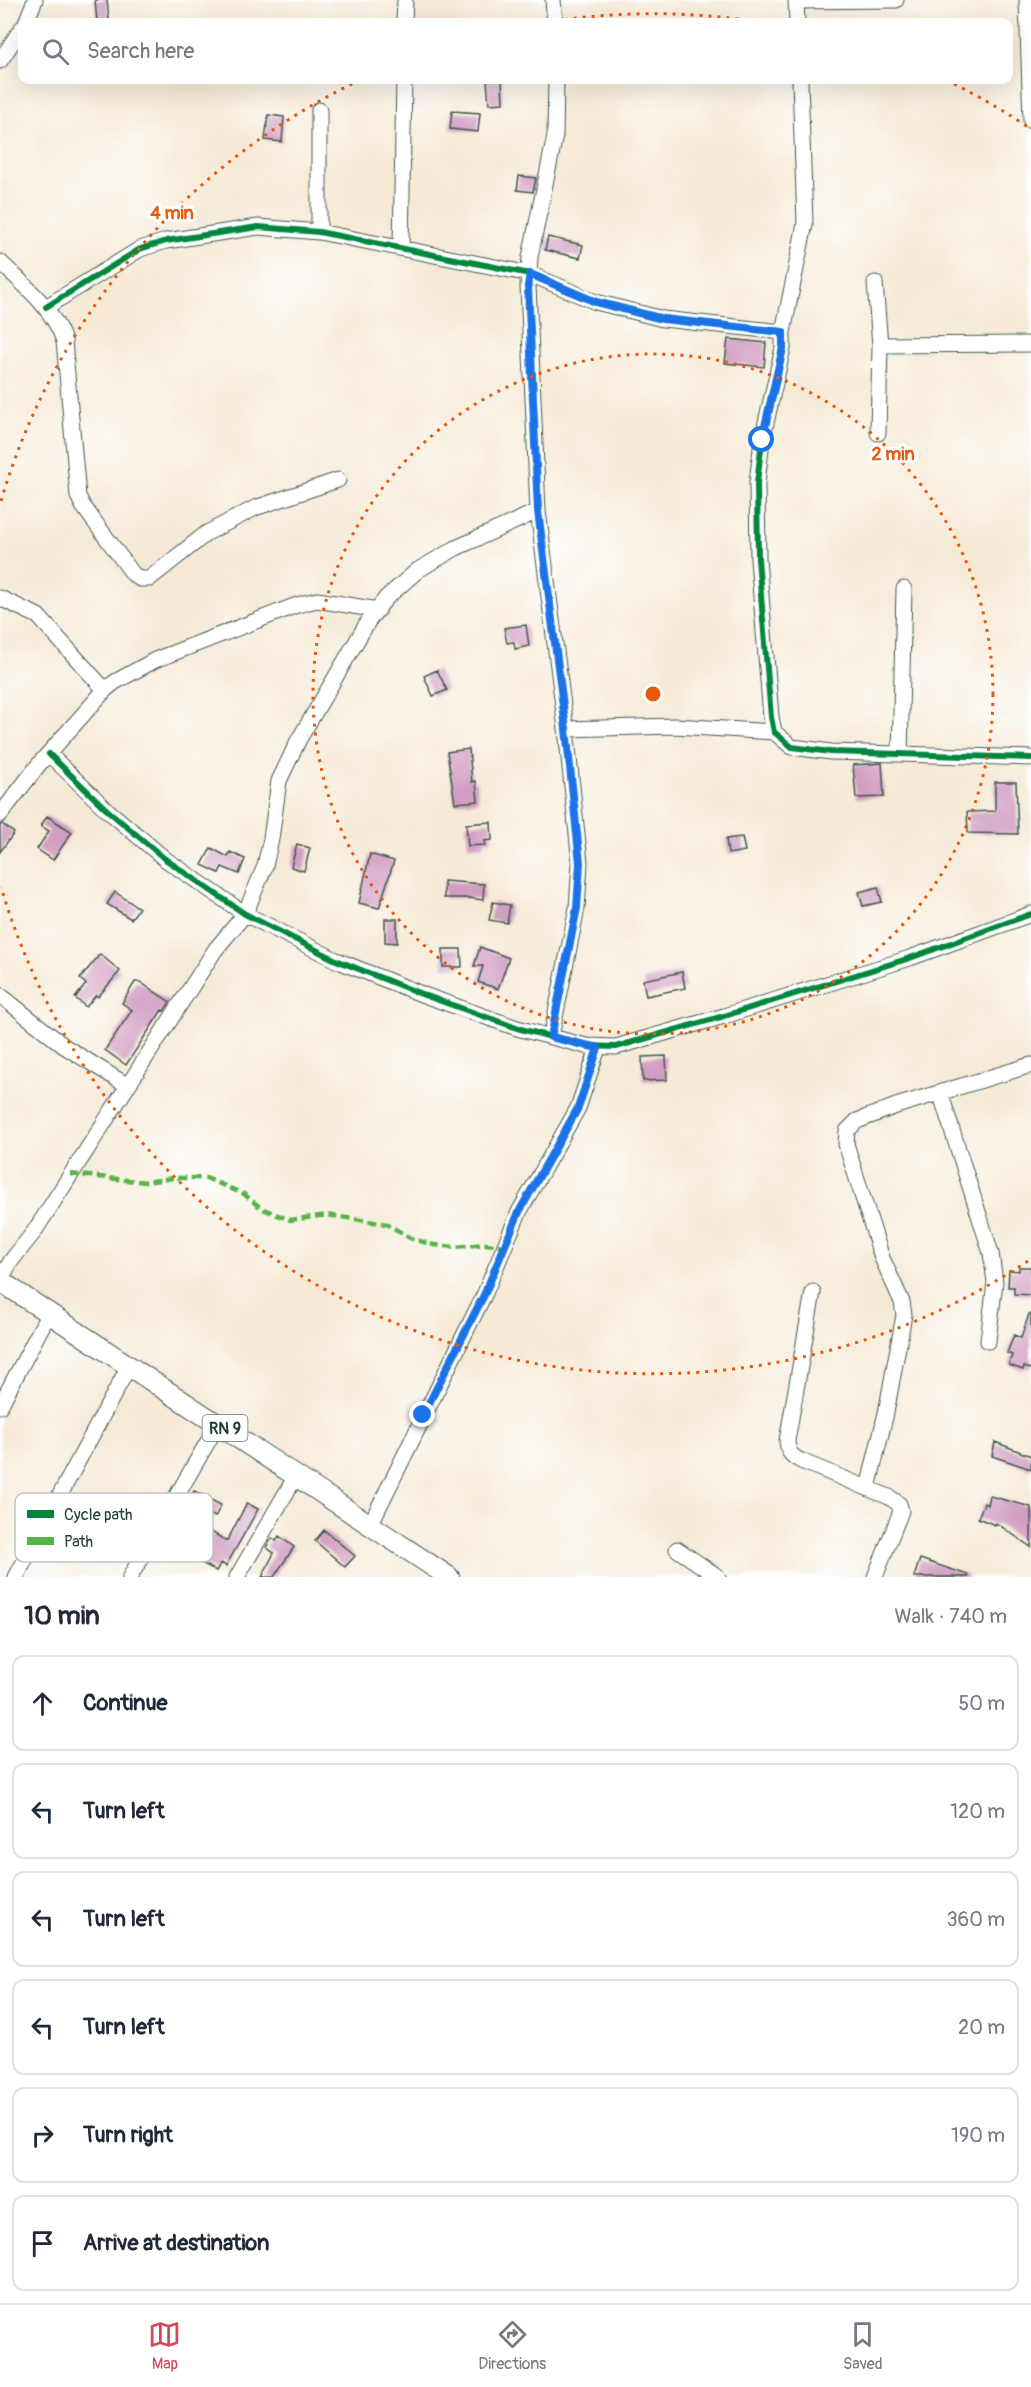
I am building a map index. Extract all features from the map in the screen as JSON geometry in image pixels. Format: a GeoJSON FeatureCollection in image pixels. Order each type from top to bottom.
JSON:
{"type":"FeatureCollection","features":[{"type":"Feature","properties":{"kind":"main road","name":"RN 9"},"geometry":{"type":"LineString","coordinates":[[0,1281],[449,1577]]}},
{"type":"Feature","properties":{"kind":"street"},"geometry":{"type":"LineString","coordinates":[[28,18],[35,0]]}},
{"type":"Feature","properties":{"kind":"street"},"geometry":{"type":"LineString","coordinates":[[404,18],[405,0]]}},
{"type":"Feature","properties":{"kind":"street"},"geometry":{"type":"LineString","coordinates":[[553,0],[555,18]]}},
{"type":"Feature","properties":{"kind":"street"},"geometry":{"type":"LineString","coordinates":[[797,18],[796,0],[896,0]]}},
{"type":"Feature","properties":{"kind":"street"},"geometry":{"type":"LineString","coordinates":[[1027,0],[1031,121]]}},
{"type":"Feature","properties":{"kind":"street"},"geometry":{"type":"LineString","coordinates":[[0,61],[18,34]]}},
{"type":"Feature","properties":{"kind":"street"},"geometry":{"type":"LineString","coordinates":[[401,247],[404,84]]}},
{"type":"Feature","properties":{"kind":"street"},"geometry":{"type":"LineString","coordinates":[[551,1037],[579,889],[580,863],[566,729],[538,511],[528,286],[531,257],[555,136],[556,84]]}},
{"type":"Feature","properties":{"kind":"street"},"geometry":{"type":"LineString","coordinates":[[774,732],[758,559],[758,483],[762,440],[783,348],[783,332],[806,224],[800,84]]}},
{"type":"Feature","properties":{"kind":"street"},"geometry":{"type":"LineString","coordinates":[[318,110],[320,232]]}},
{"type":"Feature","properties":{"kind":"street"},"geometry":{"type":"LineString","coordinates":[[46,307],[154,243],[258,227],[320,232],[530,274],[596,302],[663,319],[783,332]]}},
{"type":"Feature","properties":{"kind":"street"},"geometry":{"type":"LineString","coordinates":[[0,262],[46,307],[60,329],[64,341],[78,496],[133,574],[140,579],[149,579],[207,533],[255,508],[338,480]]}},
{"type":"Feature","properties":{"kind":"street"},"geometry":{"type":"LineString","coordinates":[[875,284],[880,345],[878,433]]}},
{"type":"Feature","properties":{"kind":"street"},"geometry":{"type":"LineString","coordinates":[[880,345],[1031,344]]}},
{"type":"Feature","properties":{"kind":"street"},"geometry":{"type":"LineString","coordinates":[[0,1281],[215,950],[245,914],[265,866],[279,781],[298,741],[378,609],[386,598],[418,570],[456,548],[538,511]]}},
{"type":"Feature","properties":{"kind":"street"},"geometry":{"type":"LineString","coordinates":[[900,754],[904,589]]}},
{"type":"Feature","properties":{"kind":"street"},"geometry":{"type":"LineString","coordinates":[[0,598],[38,616],[105,690]]}},
{"type":"Feature","properties":{"kind":"street"},"geometry":{"type":"LineString","coordinates":[[0,814],[105,690],[126,675],[155,660],[297,605],[317,600],[378,609]]}},
{"type":"Feature","properties":{"kind":"street"},"geometry":{"type":"LineString","coordinates":[[566,729],[675,726],[774,732],[792,747],[831,752],[1031,758]]}},
{"type":"Feature","properties":{"kind":"street"},"geometry":{"type":"LineString","coordinates":[[49,754],[106,809],[165,859],[245,914],[336,960],[424,995],[518,1028],[598,1048],[616,1047],[746,1009],[910,958],[1031,914]]}},
{"type":"Feature","properties":{"kind":"street"},"geometry":{"type":"LineString","coordinates":[[0,995],[64,1046],[128,1086]]}},
{"type":"Feature","properties":{"kind":"street"},"geometry":{"type":"LineString","coordinates":[[370,1525],[485,1293],[519,1212],[578,1108],[598,1048]]}},
{"type":"Feature","properties":{"kind":"street"},"geometry":{"type":"LineString","coordinates":[[868,1488],[886,1413],[904,1315],[902,1302],[882,1258],[853,1167],[846,1144],[847,1131],[857,1121],[896,1106],[1031,1065]]}},
{"type":"Feature","properties":{"kind":"street"},"geometry":{"type":"LineString","coordinates":[[940,1092],[989,1244],[995,1270],[988,1341]]}},
{"type":"Feature","properties":{"kind":"street"},"geometry":{"type":"LineString","coordinates":[[813,1292],[787,1441],[788,1450],[793,1457],[801,1461],[889,1497],[899,1504],[901,1511],[875,1577]]}},
{"type":"Feature","properties":{"kind":"street"},"geometry":{"type":"LineString","coordinates":[[0,1406],[49,1314]]}},
{"type":"Feature","properties":{"kind":"street"},"geometry":{"type":"LineString","coordinates":[[61,1493],[129,1366]]}},
{"type":"Feature","properties":{"kind":"street"},"geometry":{"type":"LineString","coordinates":[[178,1493],[218,1424]]}},
{"type":"Feature","properties":{"kind":"street"},"geometry":{"type":"LineString","coordinates":[[237,1577],[296,1476]]}},
{"type":"Feature","properties":{"kind":"street"},"geometry":{"type":"LineString","coordinates":[[676,1549],[718,1577]]}},
{"type":"Feature","properties":{"kind":"street"},"geometry":{"type":"LineString","coordinates":[[16,1577],[24,1562]]}},
{"type":"Feature","properties":{"kind":"street"},"geometry":{"type":"LineString","coordinates":[[130,1577],[139,1562]]}},
{"type":"Feature","properties":{"kind":"building"},"geometry":{"type":"Polygon","coordinates":[[[95,0],[107,0],[109,18],[97,18],[95,0]]]}},
{"type":"Feature","properties":{"kind":"building"},"geometry":{"type":"Polygon","coordinates":[[[487,84],[502,84],[503,103],[489,104],[487,84]]]}},
{"type":"Feature","properties":{"kind":"building"},"geometry":{"type":"Polygon","coordinates":[[[452,111],[480,113],[478,132],[450,129],[452,111]]]}},
{"type":"Feature","properties":{"kind":"building"},"geometry":{"type":"Polygon","coordinates":[[[268,115],[284,117],[282,142],[265,140],[268,115]]]}},
{"type":"Feature","properties":{"kind":"building"},"geometry":{"type":"Polygon","coordinates":[[[519,176],[536,178],[533,192],[517,190],[519,176]]]}},
{"type":"Feature","properties":{"kind":"building"},"geometry":{"type":"Polygon","coordinates":[[[548,237],[583,245],[580,258],[545,250],[548,237]]]}},
{"type":"Feature","properties":{"kind":"building"},"geometry":{"type":"Polygon","coordinates":[[[728,339],[766,343],[764,367],[725,363],[728,339]]]}},
{"type":"Feature","properties":{"kind":"building"},"geometry":{"type":"Polygon","coordinates":[[[526,625],[529,646],[515,649],[514,642],[507,643],[504,628],[526,625]]]}},
{"type":"Feature","properties":{"kind":"building"},"geometry":{"type":"Polygon","coordinates":[[[437,670],[447,690],[433,696],[424,676],[437,670]]]}},
{"type":"Feature","properties":{"kind":"building"},"geometry":{"type":"Polygon","coordinates":[[[469,749],[472,782],[476,781],[478,801],[455,803],[447,752],[469,749]]]}},
{"type":"Feature","properties":{"kind":"building"},"geometry":{"type":"Polygon","coordinates":[[[882,763],[884,797],[856,798],[853,765],[882,763]]]}},
{"type":"Feature","properties":{"kind":"building"},"geometry":{"type":"Polygon","coordinates":[[[995,782],[1016,782],[1018,834],[968,833],[967,812],[995,811],[995,782]]]}},
{"type":"Feature","properties":{"kind":"building"},"geometry":{"type":"Polygon","coordinates":[[[47,816],[72,832],[53,860],[37,849],[49,831],[41,826],[47,816]]]}},
{"type":"Feature","properties":{"kind":"building"},"geometry":{"type":"Polygon","coordinates":[[[491,822],[492,840],[484,841],[485,845],[468,846],[466,824],[491,822]]]}},
{"type":"Feature","properties":{"kind":"building"},"geometry":{"type":"Polygon","coordinates":[[[2,824],[14,833],[0,852],[0,825],[2,824]]]}},
{"type":"Feature","properties":{"kind":"building"},"geometry":{"type":"Polygon","coordinates":[[[742,837],[745,851],[728,854],[726,839],[742,837]]]}},
{"type":"Feature","properties":{"kind":"building"},"geometry":{"type":"Polygon","coordinates":[[[297,844],[310,848],[304,871],[291,867],[297,844]]]}},
{"type":"Feature","properties":{"kind":"building"},"geometry":{"type":"Polygon","coordinates":[[[211,848],[228,857],[230,852],[245,859],[239,874],[222,867],[219,873],[202,865],[211,848]]]}},
{"type":"Feature","properties":{"kind":"building"},"geometry":{"type":"Polygon","coordinates":[[[370,854],[394,861],[379,908],[359,903],[370,854]]]}},
{"type":"Feature","properties":{"kind":"building"},"geometry":{"type":"Polygon","coordinates":[[[444,881],[484,884],[483,900],[444,898],[444,881]]]}},
{"type":"Feature","properties":{"kind":"building"},"geometry":{"type":"Polygon","coordinates":[[[878,887],[882,902],[863,906],[859,892],[878,887]]]}},
{"type":"Feature","properties":{"kind":"building"},"geometry":{"type":"Polygon","coordinates":[[[115,892],[139,908],[131,919],[107,904],[115,892]]]}},
{"type":"Feature","properties":{"kind":"building"},"geometry":{"type":"Polygon","coordinates":[[[493,902],[510,905],[507,923],[489,920],[493,902]]]}},
{"type":"Feature","properties":{"kind":"building"},"geometry":{"type":"Polygon","coordinates":[[[385,919],[397,919],[397,943],[385,942],[385,919]]]}},
{"type":"Feature","properties":{"kind":"building"},"geometry":{"type":"Polygon","coordinates":[[[480,947],[509,958],[498,989],[478,982],[483,966],[474,966],[480,947]]]}},
{"type":"Feature","properties":{"kind":"building"},"geometry":{"type":"Polygon","coordinates":[[[443,949],[461,949],[462,967],[443,967],[443,949]]]}},
{"type":"Feature","properties":{"kind":"building"},"geometry":{"type":"Polygon","coordinates":[[[100,954],[120,971],[98,997],[96,995],[86,1007],[75,998],[86,984],[80,979],[100,954]]]}},
{"type":"Feature","properties":{"kind":"building"},"geometry":{"type":"Polygon","coordinates":[[[682,972],[685,988],[646,996],[643,980],[682,972]]]}},
{"type":"Feature","properties":{"kind":"building"},"geometry":{"type":"Polygon","coordinates":[[[135,982],[140,982],[170,1002],[164,1011],[162,1010],[126,1065],[105,1050],[132,1010],[122,1003],[135,982]]]}},
{"type":"Feature","properties":{"kind":"building"},"geometry":{"type":"Polygon","coordinates":[[[666,1056],[667,1080],[643,1081],[642,1057],[666,1056]]]}},
{"type":"Feature","properties":{"kind":"building"},"geometry":{"type":"Polygon","coordinates":[[[1019,1267],[1031,1267],[1031,1295],[1014,1294],[1014,1287],[1008,1287],[1009,1270],[1019,1271],[1019,1267]]]}},
{"type":"Feature","properties":{"kind":"building"},"geometry":{"type":"Polygon","coordinates":[[[1029,1314],[1031,1314],[1031,1369],[1024,1367],[1023,1370],[1009,1365],[1012,1355],[1007,1353],[1014,1335],[1021,1338],[1029,1314]]]}},
{"type":"Feature","properties":{"kind":"building"},"geometry":{"type":"Polygon","coordinates":[[[995,1442],[1031,1456],[1031,1469],[992,1456],[995,1442]]]}},
{"type":"Feature","properties":{"kind":"building"},"geometry":{"type":"Polygon","coordinates":[[[990,1496],[1031,1507],[1031,1547],[996,1523],[995,1525],[978,1518],[984,1503],[988,1505],[990,1496]]]}},
{"type":"Feature","properties":{"kind":"building"},"geometry":{"type":"Polygon","coordinates":[[[213,1501],[221,1505],[215,1517],[213,1516],[213,1501]]]}},
{"type":"Feature","properties":{"kind":"building"},"geometry":{"type":"Polygon","coordinates":[[[247,1503],[258,1509],[226,1566],[221,1563],[216,1571],[200,1562],[213,1562],[213,1533],[227,1541],[247,1503]]]}},
{"type":"Feature","properties":{"kind":"building"},"geometry":{"type":"Polygon","coordinates":[[[324,1530],[355,1556],[345,1567],[315,1541],[324,1530]]]}},
{"type":"Feature","properties":{"kind":"building"},"geometry":{"type":"Polygon","coordinates":[[[279,1536],[294,1547],[274,1577],[262,1577],[274,1553],[266,1547],[272,1538],[276,1541],[279,1536]]]}},
{"type":"Feature","properties":{"kind":"building"},"geometry":{"type":"Polygon","coordinates":[[[920,1559],[968,1575],[968,1577],[914,1577],[920,1559]]]}},
{"type":"Feature","properties":{"kind":"marked path"},"geometry":{"type":"LineString","coordinates":[[70,1174],[146,1182],[173,1178],[206,1178],[244,1194],[261,1208],[290,1220],[327,1215],[387,1224],[410,1238],[434,1245],[504,1246]]}},
{"type":"Feature","properties":{"kind":"cycle path"},"geometry":{"type":"LineString","coordinates":[[46,307],[140,249],[166,241],[258,227],[319,232],[530,274],[596,302],[663,319],[783,332],[783,348],[762,440],[757,483],[758,559],[774,732],[792,747],[831,752],[1031,758]]}},
{"type":"Feature","properties":{"kind":"cycle path"},"geometry":{"type":"LineString","coordinates":[[49,754],[106,809],[165,859],[245,914],[336,960],[424,995],[517,1028],[586,1046],[616,1047],[724,1016],[910,958],[1031,914]]}},
{"type":"Feature","properties":{"kind":"route"},"geometry":{"type":"LineString","coordinates":[[423,1415],[485,1293],[519,1212],[578,1108],[598,1048],[551,1037],[577,908],[580,863],[566,729],[538,511],[531,384],[528,286],[530,274],[596,302],[663,319],[783,332],[783,348],[762,440]]}}]}
